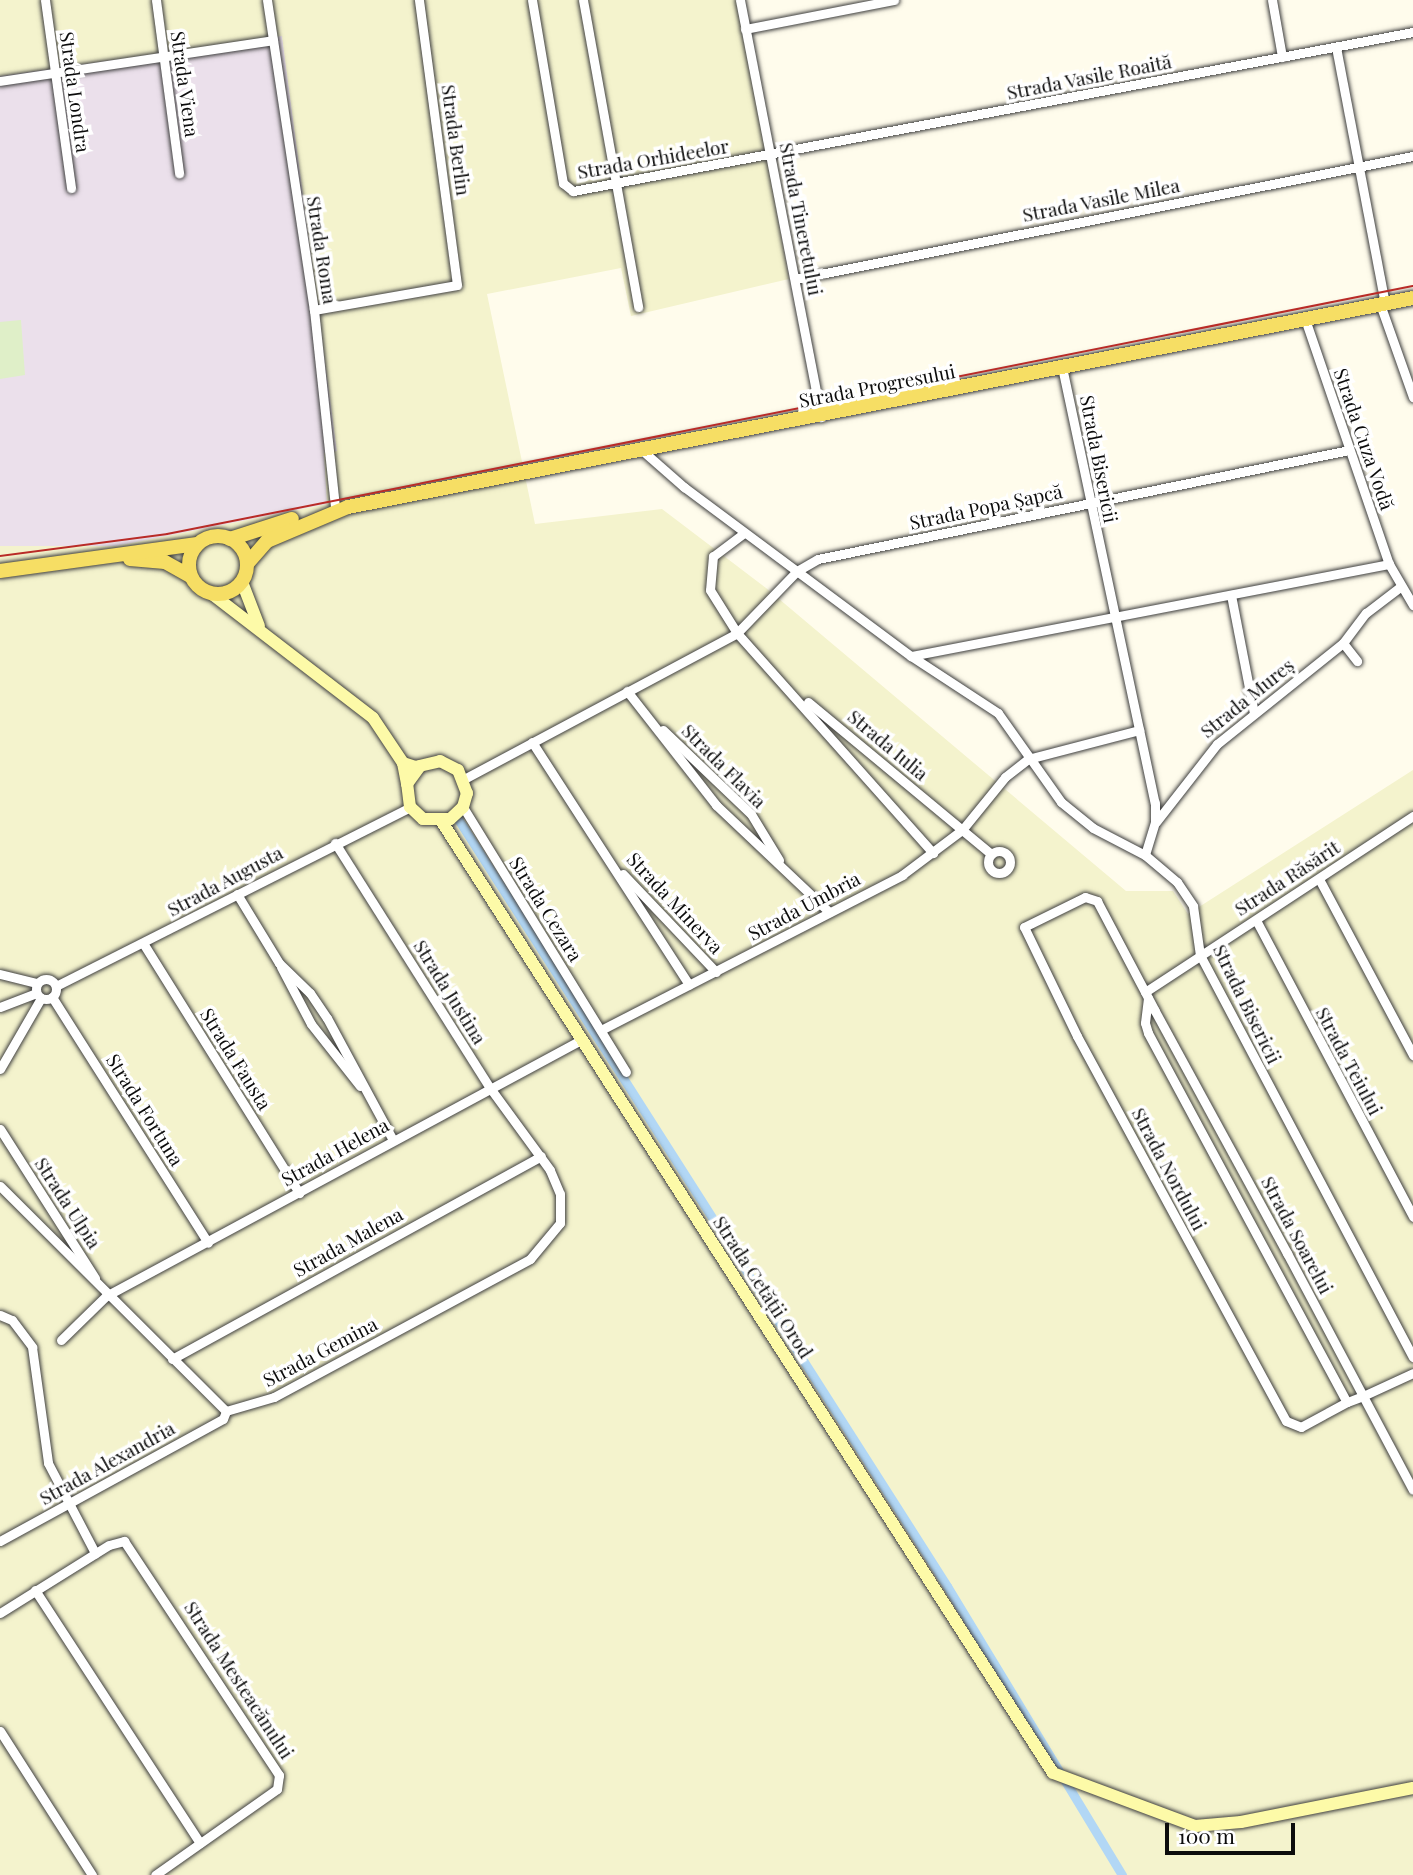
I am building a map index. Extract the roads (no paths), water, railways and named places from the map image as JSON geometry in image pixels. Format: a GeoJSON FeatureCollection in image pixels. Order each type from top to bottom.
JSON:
{"type":"FeatureCollection","features":[{"type":"Feature","properties":{"kind":"main road","name":"Strada Progresului"},"geometry":{"type":"LineString","coordinates":[[230,539],[342,507],[821,417],[1413,298]]}},
{"type":"Feature","properties":{"kind":"main road","name":"Strada Progresului"},"geometry":{"type":"LineString","coordinates":[[247,564],[267,541],[342,507]]}},
{"type":"Feature","properties":{"kind":"main road"},"geometry":{"type":"LineString","coordinates":[[0,571],[197,544],[213,536],[230,539],[240,547],[247,564],[242,582],[228,593],[212,594],[199,588],[190,576],[165,562],[111,556]]}},
{"type":"Feature","properties":{"kind":"main road"},"geometry":{"type":"LineString","coordinates":[[190,576],[189,559],[197,544]]}},
{"type":"Feature","properties":{"kind":"street","name":"Strada Londra"},"geometry":{"type":"LineString","coordinates":[[45,0],[71,188]]}},
{"type":"Feature","properties":{"kind":"street","name":"Strada Viena"},"geometry":{"type":"LineString","coordinates":[[156,0],[179,173]]}},
{"type":"Feature","properties":{"kind":"street","name":"Strada Roma"},"geometry":{"type":"LineString","coordinates":[[268,0],[342,507]]}},
{"type":"Feature","properties":{"kind":"street","name":"Strada Berlin"},"geometry":{"type":"LineString","coordinates":[[314,310],[457,285],[419,0]]}},
{"type":"Feature","properties":{"kind":"street","name":"Strada Orhideelor"},"geometry":{"type":"LineString","coordinates":[[532,0],[563,183],[573,191],[771,156]]}},
{"type":"Feature","properties":{"kind":"street"},"geometry":{"type":"LineString","coordinates":[[583,0],[638,307]]}},
{"type":"Feature","properties":{"kind":"street","name":"Strada Tineretului"},"geometry":{"type":"LineString","coordinates":[[740,0],[821,417]]}},
{"type":"Feature","properties":{"kind":"street"},"geometry":{"type":"LineString","coordinates":[[745,29],[894,0]]}},
{"type":"Feature","properties":{"kind":"street"},"geometry":{"type":"LineString","coordinates":[[1272,0],[1282,57]]}},
{"type":"Feature","properties":{"kind":"street","name":"Strada Vasile Roaită"},"geometry":{"type":"LineString","coordinates":[[771,156],[1413,32]]}},
{"type":"Feature","properties":{"kind":"street"},"geometry":{"type":"LineString","coordinates":[[0,82],[273,40]]}},
{"type":"Feature","properties":{"kind":"street"},"geometry":{"type":"LineString","coordinates":[[1336,47],[1360,165],[1383,303],[1413,397]]}},
{"type":"Feature","properties":{"kind":"street","name":"Strada Vasile Milea"},"geometry":{"type":"LineString","coordinates":[[795,279],[1413,156]]}},
{"type":"Feature","properties":{"kind":"street","name":"Strada Cuza Vodă"},"geometry":{"type":"LineString","coordinates":[[1305,319],[1389,564],[1400,587],[1413,605]]}},
{"type":"Feature","properties":{"kind":"street","name":"Strada Bisericii"},"geometry":{"type":"LineString","coordinates":[[1062,367],[1113,618],[1139,730],[1155,822],[1145,855],[1169,873],[1193,906],[1200,955],[1413,1357]]}},
{"type":"Feature","properties":{"kind":"street","name":"Strada Popa Șapcă"},"geometry":{"type":"LineString","coordinates":[[797,571],[818,559],[1349,450]]}},
{"type":"Feature","properties":{"kind":"street"},"geometry":{"type":"LineString","coordinates":[[643,451],[744,533],[911,656],[998,713],[1048,788],[1083,821],[1145,855]]}},
{"type":"Feature","properties":{"kind":"street","name":"Strada Iulia"},"geometry":{"type":"LineString","coordinates":[[744,533],[713,556],[708,579],[737,633],[790,688],[933,853]]}},
{"type":"Feature","properties":{"kind":"street"},"geometry":{"type":"LineString","coordinates":[[911,656],[1389,564]]}},
{"type":"Feature","properties":{"kind":"street"},"geometry":{"type":"LineString","coordinates":[[464,779],[737,633],[797,571]]}},
{"type":"Feature","properties":{"kind":"street"},"geometry":{"type":"LineString","coordinates":[[242,582],[259,626]]}},
{"type":"Feature","properties":{"kind":"street","name":"Strada Mureș"},"geometry":{"type":"LineString","coordinates":[[1155,822],[1203,758],[1254,713],[1343,643],[1366,612],[1400,587]]}},
{"type":"Feature","properties":{"kind":"street"},"geometry":{"type":"LineString","coordinates":[[212,594],[259,626],[373,718],[403,763],[410,807],[423,819],[442,821],[463,807],[467,793],[464,779],[450,764],[429,762],[420,766],[407,784]]}},
{"type":"Feature","properties":{"kind":"street"},"geometry":{"type":"LineString","coordinates":[[1231,595],[1254,713]]}},
{"type":"Feature","properties":{"kind":"street"},"geometry":{"type":"LineString","coordinates":[[1343,643],[1357,661]]}},
{"type":"Feature","properties":{"kind":"street","name":"Strada Iulia"},"geometry":{"type":"LineString","coordinates":[[790,688],[991,854]]}},
{"type":"Feature","properties":{"kind":"street","name":"Strada Flavia"},"geometry":{"type":"LineString","coordinates":[[627,691],[659,727],[751,814],[783,867]]}},
{"type":"Feature","properties":{"kind":"street","name":"Strada Flavia"},"geometry":{"type":"LineString","coordinates":[[659,727],[716,805],[829,912]]}},
{"type":"Feature","properties":{"kind":"street"},"geometry":{"type":"LineString","coordinates":[[1028,759],[1139,730]]}},
{"type":"Feature","properties":{"kind":"street","name":"Strada Minerva"},"geometry":{"type":"LineString","coordinates":[[532,742],[689,985]]}},
{"type":"Feature","properties":{"kind":"street","name":"Strada Umbria"},"geometry":{"type":"LineString","coordinates":[[689,985],[902,875],[962,830],[1004,778],[1028,759]]}},
{"type":"Feature","properties":{"kind":"street"},"geometry":{"type":"LineString","coordinates":[[403,763],[420,766]]}},
{"type":"Feature","properties":{"kind":"street","name":"Strada Augusta"},"geometry":{"type":"LineString","coordinates":[[55,986],[410,807]]}},
{"type":"Feature","properties":{"kind":"street","name":"Strada Cezara"},"geometry":{"type":"LineString","coordinates":[[463,807],[626,1073]]}},
{"type":"Feature","properties":{"kind":"street","name":"Strada Răsărit"},"geometry":{"type":"LineString","coordinates":[[1146,995],[1200,955],[1413,816]]}},
{"type":"Feature","properties":{"kind":"street","name":"Strada Cetății Orod"},"geometry":{"type":"LineString","coordinates":[[442,821],[1053,1773],[1195,1826],[1211,1827],[1413,1788]]}},
{"type":"Feature","properties":{"kind":"street","name":"Strada Justina"},"geometry":{"type":"LineString","coordinates":[[335,843],[490,1088],[541,1156]]}},
{"type":"Feature","properties":{"kind":"street","name":"Strada Minerva"},"geometry":{"type":"LineString","coordinates":[[608,858],[716,972]]}},
{"type":"Feature","properties":{"kind":"street"},"geometry":{"type":"LineString","coordinates":[[1319,878],[1413,1055]]}},
{"type":"Feature","properties":{"kind":"street"},"geometry":{"type":"LineString","coordinates":[[237,894],[279,962],[311,1024],[361,1088]]}},
{"type":"Feature","properties":{"kind":"street","name":"Strada Nordului"},"geometry":{"type":"LineString","coordinates":[[1097,901],[1085,897],[1024,927],[1023,933],[1280,1413],[1293,1426],[1301,1427],[1347,1402],[1413,1373]]}},
{"type":"Feature","properties":{"kind":"street","name":"Strada Soarelui"},"geometry":{"type":"LineString","coordinates":[[1097,901],[1413,1490]]}},
{"type":"Feature","properties":{"kind":"street","name":"Strada Teiului"},"geometry":{"type":"LineString","coordinates":[[1256,919],[1413,1217]]}},
{"type":"Feature","properties":{"kind":"street","name":"Strada Fausta"},"geometry":{"type":"LineString","coordinates":[[142,943],[299,1192]]}},
{"type":"Feature","properties":{"kind":"street"},"geometry":{"type":"LineString","coordinates":[[279,962],[310,993],[327,1018],[361,1088],[393,1140]]}},
{"type":"Feature","properties":{"kind":"street"},"geometry":{"type":"LineString","coordinates":[[0,974],[38,991],[52,997],[55,986],[47,979],[38,991],[0,1069]]}},
{"type":"Feature","properties":{"kind":"street"},"geometry":{"type":"LineString","coordinates":[[601,1030],[689,985]]}},
{"type":"Feature","properties":{"kind":"street"},"geometry":{"type":"LineString","coordinates":[[0,1007],[38,991]]}},
{"type":"Feature","properties":{"kind":"street","name":"Strada Soarelui"},"geometry":{"type":"LineString","coordinates":[[1146,995],[1145,1023],[1148,1032],[1347,1402]]}},
{"type":"Feature","properties":{"kind":"street","name":"Strada Fortuna"},"geometry":{"type":"LineString","coordinates":[[52,997],[208,1242]]}},
{"type":"Feature","properties":{"kind":"street","name":"Strada Helena"},"geometry":{"type":"LineString","coordinates":[[61,1340],[106,1296],[581,1040]]}},
{"type":"Feature","properties":{"kind":"street","name":"Strada Ulpia"},"geometry":{"type":"LineString","coordinates":[[0,1129],[106,1296]]}},
{"type":"Feature","properties":{"kind":"street","name":"Strada Malena"},"geometry":{"type":"LineString","coordinates":[[172,1359],[541,1156]]}},
{"type":"Feature","properties":{"kind":"street","name":"Strada Gemina"},"geometry":{"type":"LineString","coordinates":[[226,1411],[274,1397],[540,1251],[560,1223],[562,1206],[556,1183],[541,1156]]}},
{"type":"Feature","properties":{"kind":"street"},"geometry":{"type":"LineString","coordinates":[[0,1186],[106,1296],[226,1411]]}},
{"type":"Feature","properties":{"kind":"street"},"geometry":{"type":"LineString","coordinates":[[1272,1262],[1287,1253]]}},
{"type":"Feature","properties":{"kind":"street"},"geometry":{"type":"LineString","coordinates":[[0,1315],[12,1320],[32,1347],[46,1456],[95,1553],[0,1613]]}},
{"type":"Feature","properties":{"kind":"street","name":"Strada Alexandria"},"geometry":{"type":"LineString","coordinates":[[0,1541],[223,1419],[226,1411]]}},
{"type":"Feature","properties":{"kind":"street","name":"Strada Mesteacănului"},"geometry":{"type":"LineString","coordinates":[[95,1553],[114,1542],[128,1544],[282,1780],[277,1789],[200,1843]]}},
{"type":"Feature","properties":{"kind":"street"},"geometry":{"type":"LineString","coordinates":[[35,1590],[200,1843],[155,1875]]}},
{"type":"Feature","properties":{"kind":"street"},"geometry":{"type":"LineString","coordinates":[[0,1731],[92,1875]]}},
{"type":"Feature","properties":{"kind":"waterway"},"geometry":{"type":"LineString","coordinates":[[458,819],[947,1586],[1122,1875]]}},
{"type":"Feature","properties":{"kind":"tram line"},"geometry":{"type":"LineString","coordinates":[[0,556],[167,534],[1413,286]]}}]}
